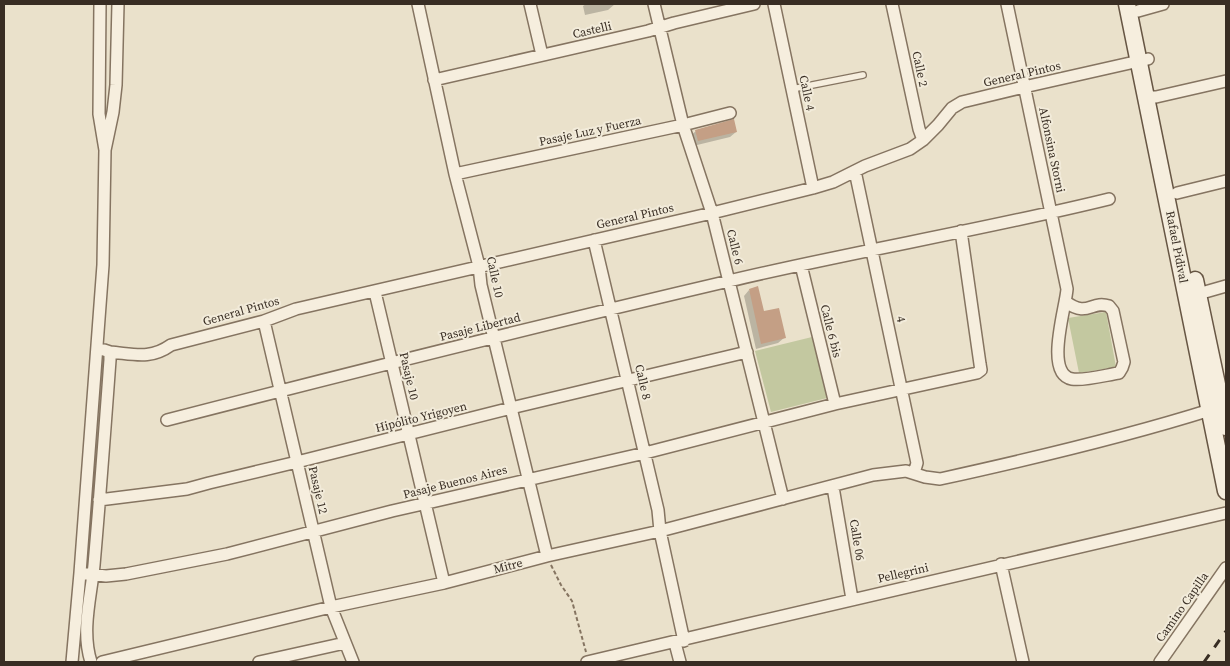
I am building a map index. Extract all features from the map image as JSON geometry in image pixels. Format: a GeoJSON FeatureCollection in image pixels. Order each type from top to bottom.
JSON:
{"type":"FeatureCollection","features":[{"type":"Feature","properties":{"kind":"street"},"geometry":{"type":"LineString","coordinates":[[72,662],[103,265],[104,150],[99,114],[100,4]]}},
{"type":"Feature","properties":{"kind":"street"},"geometry":{"type":"LineString","coordinates":[[104,150],[113,112],[116,85],[118,4]]}},
{"type":"Feature","properties":{"kind":"street","name":"Calle 10"},"geometry":{"type":"LineString","coordinates":[[418,4],[455,174],[479,266],[481,285],[547,556]]}},
{"type":"Feature","properties":{"kind":"street"},"geometry":{"type":"LineString","coordinates":[[530,4],[542,55]]}},
{"type":"Feature","properties":{"kind":"street","name":"Calle 6"},"geometry":{"type":"LineString","coordinates":[[654,4],[683,125],[712,213],[783,499]]}},
{"type":"Feature","properties":{"kind":"street","name":"Castelli"},"geometry":{"type":"LineString","coordinates":[[434,80],[754,4]]}},
{"type":"Feature","properties":{"kind":"street","name":"Calle 4"},"geometry":{"type":"LineString","coordinates":[[774,4],[813,188]]}},
{"type":"Feature","properties":{"kind":"street","name":"Calle 2"},"geometry":{"type":"LineString","coordinates":[[892,4],[919,129],[924,140]]}},
{"type":"Feature","properties":{"kind":"street","name":"Alfonsina Storni"},"geometry":{"type":"LineString","coordinates":[[1007,4],[1067,289],[1066,302],[1059,329],[1058,346],[1061,371],[1065,376],[1075,380],[1119,373],[1124,362],[1113,311],[1109,306],[1101,305],[1080,310],[1066,302]]}},
{"type":"Feature","properties":{"kind":"street"},"geometry":{"type":"LineString","coordinates":[[1134,6],[1163,4]]}},
{"type":"Feature","properties":{"kind":"street","name":"Rafael Pidival"},"geometry":{"type":"LineString","coordinates":[[1134,6],[1219,411]]}},
{"type":"Feature","properties":{"kind":"street","name":"General Pintos"},"geometry":{"type":"LineString","coordinates":[[97,347],[110,352],[147,355],[160,353],[171,345],[264,321],[296,310],[813,188],[833,182],[865,166],[910,149],[924,140],[952,108],[962,102],[1144,60]]}},
{"type":"Feature","properties":{"kind":"street"},"geometry":{"type":"LineString","coordinates":[[1152,97],[1226,81]]}},
{"type":"Feature","properties":{"kind":"street","name":"Rafael Pidival"},"geometry":{"type":"LineString","coordinates":[[1152,97],[1177,193],[1198,294],[1219,411],[1226,492]]}},
{"type":"Feature","properties":{"kind":"street","name":"Pasaje Luz y Fuerza"},"geometry":{"type":"LineString","coordinates":[[455,174],[683,125],[730,112]]}},
{"type":"Feature","properties":{"kind":"street","name":"4"},"geometry":{"type":"LineString","coordinates":[[855,171],[916,463],[914,473]]}},
{"type":"Feature","properties":{"kind":"street"},"geometry":{"type":"LineString","coordinates":[[1177,193],[1226,181]]}},
{"type":"Feature","properties":{"kind":"street","name":"Pasaje Libertad"},"geometry":{"type":"LineString","coordinates":[[166,420],[495,337],[729,281],[872,249],[1052,213],[1109,199]]}},
{"type":"Feature","properties":{"kind":"street","name":"Pasaje Buenos Aires"},"geometry":{"type":"LineString","coordinates":[[80,574],[106,576],[126,574],[227,554],[528,479],[645,453],[764,421],[977,373],[981,370],[962,231]]}},
{"type":"Feature","properties":{"kind":"street","name":"Calle 8"},"geometry":{"type":"LineString","coordinates":[[594,240],[612,309],[658,510],[679,642]]}},
{"type":"Feature","properties":{"kind":"street","name":"Calle 6 bis"},"geometry":{"type":"LineString","coordinates":[[801,265],[835,404]]}},
{"type":"Feature","properties":{"kind":"street"},"geometry":{"type":"LineString","coordinates":[[1198,294],[1226,286]]}},
{"type":"Feature","properties":{"kind":"street","name":"Pasaje 10"},"geometry":{"type":"LineString","coordinates":[[375,292],[444,583]]}},
{"type":"Feature","properties":{"kind":"street","name":"Pasaje 12"},"geometry":{"type":"LineString","coordinates":[[264,321],[282,390],[331,607],[353,662]]}},
{"type":"Feature","properties":{"kind":"street"},"geometry":{"type":"LineString","coordinates":[[91,662],[87,650],[86,636],[93,575],[110,352]]}},
{"type":"Feature","properties":{"kind":"street","name":"Hipólito Yrigoyen"},"geometry":{"type":"LineString","coordinates":[[99,500],[187,489],[747,352]]}},
{"type":"Feature","properties":{"kind":"street","name":"Mitre"},"geometry":{"type":"LineString","coordinates":[[102,662],[660,531],[885,473],[900,471],[940,479],[1219,411]]}},
{"type":"Feature","properties":{"kind":"street","name":"Calle 06"},"geometry":{"type":"LineString","coordinates":[[833,487],[852,599]]}},
{"type":"Feature","properties":{"kind":"street","name":"Pellegrini"},"geometry":{"type":"LineString","coordinates":[[588,662],[679,642],[1001,564],[1226,513]]}},
{"type":"Feature","properties":{"kind":"street"},"geometry":{"type":"LineString","coordinates":[[1001,564],[1023,662]]}},
{"type":"Feature","properties":{"kind":"street","name":"Camino Capilla"},"geometry":{"type":"LineString","coordinates":[[1160,662],[1226,568]]}},
{"type":"Feature","properties":{"kind":"street"},"geometry":{"type":"LineString","coordinates":[[679,642],[680,662]]}},
{"type":"Feature","properties":{"kind":"street"},"geometry":{"type":"LineString","coordinates":[[259,662],[345,643]]}},
{"type":"Feature","properties":{"kind":"lane"},"geometry":{"type":"LineString","coordinates":[[792,89],[863,75]]}},
{"type":"Feature","properties":{"kind":"path"},"geometry":{"type":"LineString","coordinates":[[547,556],[561,585],[572,601],[588,662]]}},
{"type":"Feature","properties":{"kind":"green space"},"geometry":{"type":"Polygon","coordinates":[[[1106,312],[1116,367],[1079,373],[1068,318],[1106,312]]]}},
{"type":"Feature","properties":{"kind":"green space"},"geometry":{"type":"Polygon","coordinates":[[[812,337],[827,398],[771,412],[755,351],[812,337]]]}},
{"type":"Feature","properties":{"kind":"building"},"geometry":{"type":"Polygon","coordinates":[[[734,119],[737,132],[698,141],[695,130],[734,119]]]}},
{"type":"Feature","properties":{"kind":"building"},"geometry":{"type":"Polygon","coordinates":[[[758,286],[764,311],[779,308],[786,338],[761,344],[749,289],[758,286]]]}},
{"type":"Feature","properties":{"kind":"railway"},"geometry":{"type":"LineString","coordinates":[[1204,662],[1226,631]]}}]}
